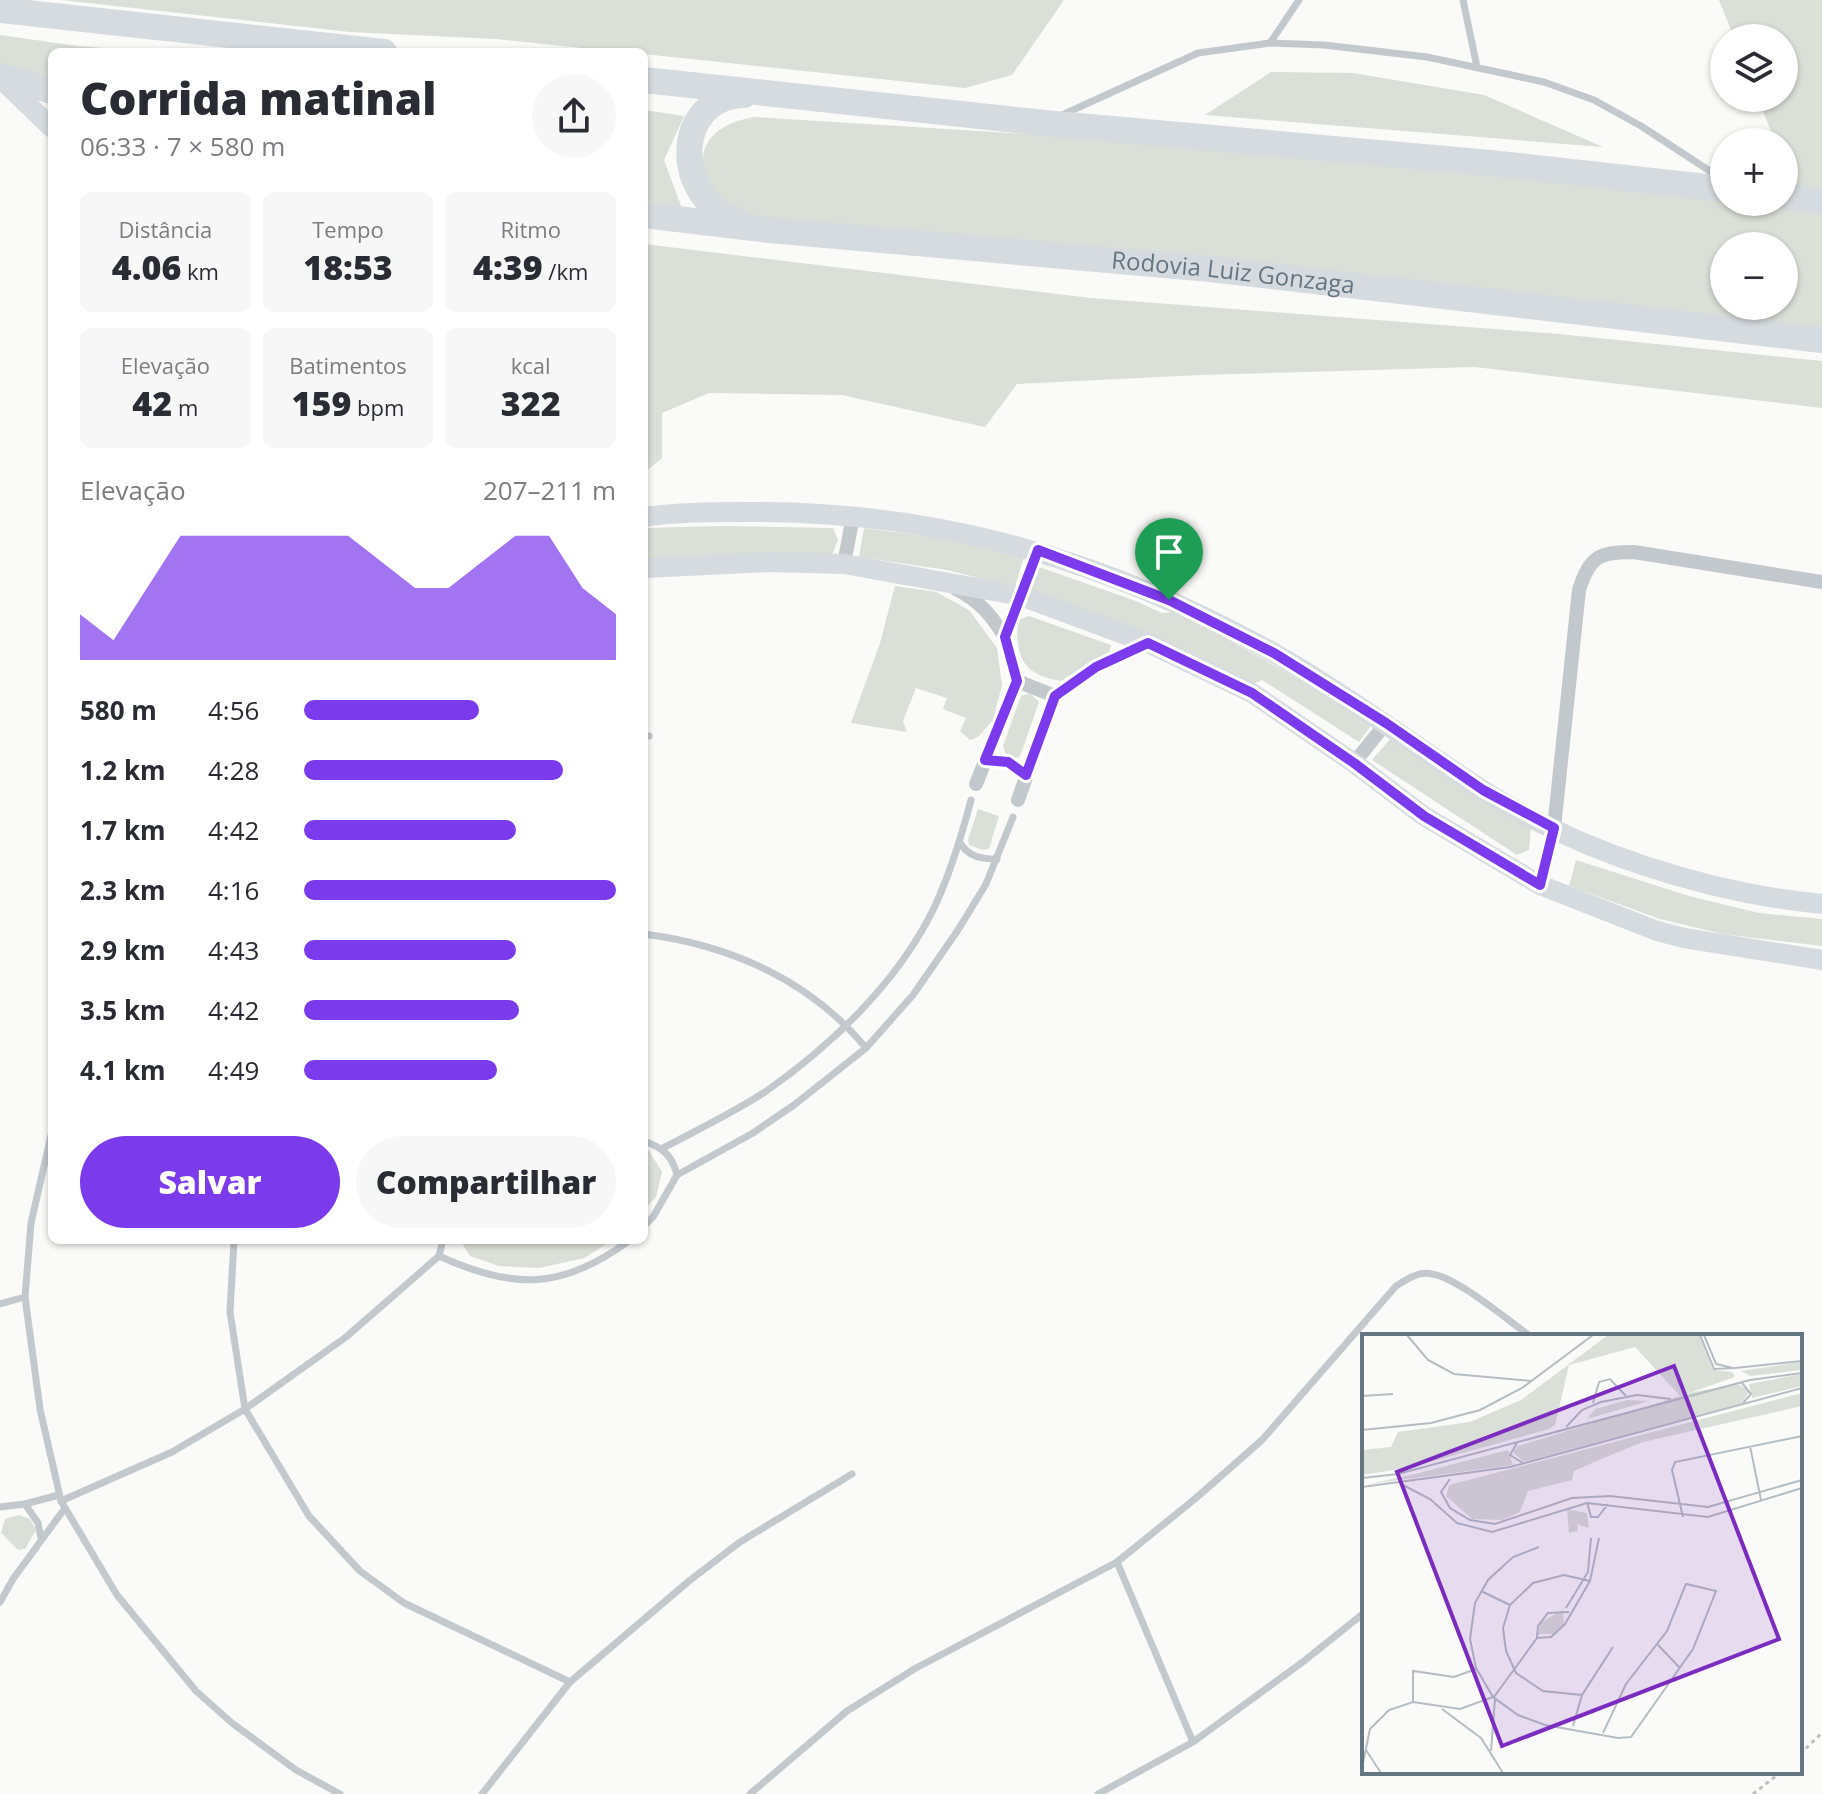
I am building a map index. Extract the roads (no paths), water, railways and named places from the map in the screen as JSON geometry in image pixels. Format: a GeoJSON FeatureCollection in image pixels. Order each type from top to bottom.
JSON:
{"type":"FeatureCollection","features":[{"type":"Feature","properties":{"kind":"highway"},"geometry":{"type":"LineString","coordinates":[[0,10],[347,48]]}},
{"type":"Feature","properties":{"kind":"highway"},"geometry":{"type":"LineString","coordinates":[[0,77],[48,90]]}},
{"type":"Feature","properties":{"kind":"highway"},"geometry":{"type":"LineString","coordinates":[[648,80],[1045,123],[1491,163],[1710,187]]}},
{"type":"Feature","properties":{"kind":"highway"},"geometry":{"type":"LineString","coordinates":[[769,230],[730,218],[712,207],[698,191],[690,172],[688,152],[698,123],[720,100],[734,96],[788,95]]}},
{"type":"Feature","properties":{"kind":"highway"},"geometry":{"type":"LineString","coordinates":[[1798,198],[1822,201]]}},
{"type":"Feature","properties":{"kind":"highway","name":"Rodovia Luiz Gonzaga"},"geometry":{"type":"LineString","coordinates":[[648,215],[769,230],[1210,269],[1822,340]]}},
{"type":"Feature","properties":{"kind":"main road"},"geometry":{"type":"LineString","coordinates":[[0,77],[48,124]]}},
{"type":"Feature","properties":{"kind":"main road"},"geometry":{"type":"LineString","coordinates":[[648,516],[677,512],[779,511],[853,516],[945,528],[1038,550],[1169,600],[1274,653],[1386,723],[1483,790],[1554,828],[1642,864],[1706,884],[1783,900],[1822,904]]}},
{"type":"Feature","properties":{"kind":"main road"},"geometry":{"type":"LineString","coordinates":[[648,568],[767,562],[844,564],[1021,596],[1148,643],[1252,693],[1455,837],[1540,885],[1657,931],[1728,947],[1822,960]]}},
{"type":"Feature","properties":{"kind":"street"},"geometry":{"type":"LineString","coordinates":[[844,564],[853,516]]}},
{"type":"Feature","properties":{"kind":"street"},"geometry":{"type":"LineString","coordinates":[[1005,637],[1038,550]]}},
{"type":"Feature","properties":{"kind":"street"},"geometry":{"type":"LineString","coordinates":[[1540,885],[1554,828],[1579,590],[1585,571],[1596,557],[1615,552],[1634,552],[1822,582]]}},
{"type":"Feature","properties":{"kind":"street"},"geometry":{"type":"LineString","coordinates":[[938,580],[979,602],[991,614],[1005,637],[1017,681],[976,784]]}},
{"type":"Feature","properties":{"kind":"street"},"geometry":{"type":"LineString","coordinates":[[1018,800],[1055,696],[1096,667],[1148,643]]}},
{"type":"Feature","properties":{"kind":"street"},"geometry":{"type":"LineString","coordinates":[[1017,681],[1055,696]]}},
{"type":"Feature","properties":{"kind":"street"},"geometry":{"type":"LineString","coordinates":[[1354,763],[1386,723]]}},
{"type":"Feature","properties":{"kind":"street"},"geometry":{"type":"LineString","coordinates":[[985,760],[1008,762],[1026,775]]}},
{"type":"Feature","properties":{"kind":"lane"},"geometry":{"type":"LineString","coordinates":[[1270,43],[1299,0]]}},
{"type":"Feature","properties":{"kind":"lane"},"geometry":{"type":"LineString","coordinates":[[1463,0],[1477,67]]}},
{"type":"Feature","properties":{"kind":"lane"},"geometry":{"type":"LineString","coordinates":[[1045,123],[1198,53],[1270,43],[1339,47],[1427,57],[1544,82],[1594,100],[1710,171]]}},
{"type":"Feature","properties":{"kind":"lane"},"geometry":{"type":"LineString","coordinates":[[663,1148],[762,1094],[807,1061],[878,991],[932,911],[960,843],[971,800]]}},
{"type":"Feature","properties":{"kind":"lane"},"geometry":{"type":"LineString","coordinates":[[648,1222],[677,1175],[784,1112],[866,1048],[913,995],[986,884],[1013,817]]}},
{"type":"Feature","properties":{"kind":"lane"},"geometry":{"type":"LineString","coordinates":[[960,843],[965,851],[977,857],[997,859]]}},
{"type":"Feature","properties":{"kind":"lane"},"geometry":{"type":"LineString","coordinates":[[648,935],[674,938],[730,955],[779,976],[813,996],[846,1024],[866,1048]]}},
{"type":"Feature","properties":{"kind":"lane"},"geometry":{"type":"LineString","coordinates":[[648,1142],[663,1148],[674,1163],[677,1175]]}},
{"type":"Feature","properties":{"kind":"lane"},"geometry":{"type":"LineString","coordinates":[[48,1149],[31,1223],[25,1297],[40,1409],[62,1501],[117,1595],[196,1691],[232,1723],[296,1770],[340,1794]]}},
{"type":"Feature","properties":{"kind":"lane"},"geometry":{"type":"LineString","coordinates":[[234,1244],[230,1312],[245,1409],[309,1516],[360,1571],[404,1603],[570,1682]]}},
{"type":"Feature","properties":{"kind":"lane"},"geometry":{"type":"LineString","coordinates":[[0,1507],[62,1501],[172,1452],[245,1409],[346,1337],[439,1256],[442,1244]]}},
{"type":"Feature","properties":{"kind":"lane"},"geometry":{"type":"LineString","coordinates":[[439,1256],[476,1272],[518,1282],[547,1279],[590,1267],[624,1244]]}},
{"type":"Feature","properties":{"kind":"lane"},"geometry":{"type":"LineString","coordinates":[[750,1794],[847,1711],[904,1675],[1117,1562],[1262,1440],[1396,1286],[1412,1276],[1430,1273],[1450,1280],[1527,1334]]}},
{"type":"Feature","properties":{"kind":"lane"},"geometry":{"type":"LineString","coordinates":[[0,1304],[25,1297]]}},
{"type":"Feature","properties":{"kind":"lane"},"geometry":{"type":"LineString","coordinates":[[482,1794],[570,1682],[730,1550],[852,1474]]}},
{"type":"Feature","properties":{"kind":"lane"},"geometry":{"type":"LineString","coordinates":[[0,1602],[62,1501]]}},
{"type":"Feature","properties":{"kind":"lane"},"geometry":{"type":"LineString","coordinates":[[25,1504],[38,1523],[41,1538]]}},
{"type":"Feature","properties":{"kind":"lane"},"geometry":{"type":"LineString","coordinates":[[1117,1562],[1193,1742]]}},
{"type":"Feature","properties":{"kind":"lane"},"geometry":{"type":"LineString","coordinates":[[1098,1794],[1193,1742],[1362,1615]]}}]}
